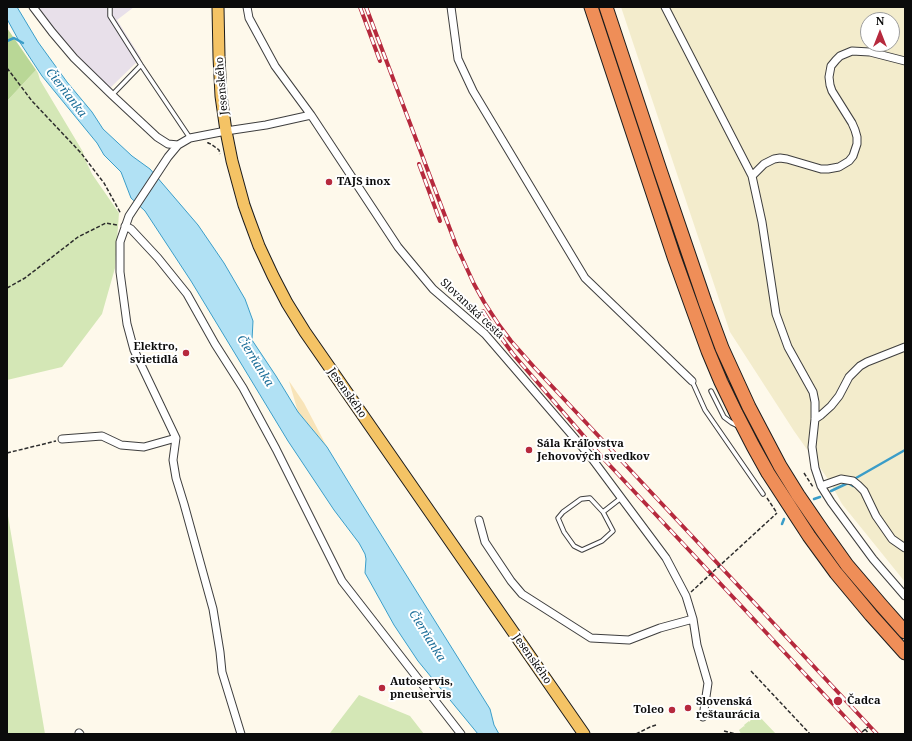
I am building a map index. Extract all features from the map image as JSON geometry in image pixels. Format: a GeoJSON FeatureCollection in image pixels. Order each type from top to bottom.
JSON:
{"type":"FeatureCollection","features":[{"type":"Feature","properties":{"kind":"highway"},"geometry":{"type":"LineString","coordinates":[[591,7],[672,250],[708,351],[721,382],[768,473],[808,536],[836,573],[905,653]]}},
{"type":"Feature","properties":{"kind":"highway"},"geometry":{"type":"LineString","coordinates":[[606,7],[703,295],[722,348],[746,401],[784,472],[822,530],[847,565],[905,632]]}},
{"type":"Feature","properties":{"kind":"main road","name":"Jesenského"},"geometry":{"type":"LineString","coordinates":[[218,7],[220,82],[226,131],[232,161],[249,219],[262,252],[287,303],[305,332],[584,734]]}},
{"type":"Feature","properties":{"kind":"street"},"geometry":{"type":"LineString","coordinates":[[33,7],[74,58],[112,95],[158,137],[168,144],[178,145]]}},
{"type":"Feature","properties":{"kind":"street","name":"Slovanská cesta"},"geometry":{"type":"LineString","coordinates":[[247,7],[249,18],[275,66],[311,115],[398,247],[433,289],[485,334],[590,456],[666,558],[686,596],[694,619],[697,645],[708,683],[703,717]]}},
{"type":"Feature","properties":{"kind":"street"},"geometry":{"type":"LineString","coordinates":[[451,7],[458,59],[473,92],[585,278],[692,381]]}},
{"type":"Feature","properties":{"kind":"street"},"geometry":{"type":"LineString","coordinates":[[665,7],[752,176],[762,222],[776,314],[788,347],[813,392],[815,402],[815,419],[812,448],[817,487],[831,502],[873,560],[905,596]]}},
{"type":"Feature","properties":{"kind":"street"},"geometry":{"type":"LineString","coordinates":[[752,176],[764,164],[780,158],[828,169],[839,167],[849,161],[853,156],[857,144],[857,137],[852,123],[832,92],[829,77],[832,66],[840,56],[852,51],[870,52],[905,61]]}},
{"type":"Feature","properties":{"kind":"street"},"geometry":{"type":"LineString","coordinates":[[241,734],[222,672],[213,609],[176,478],[173,460],[176,438],[134,350],[127,324],[120,272],[120,242],[129,216],[168,157],[178,145],[190,138],[266,125],[311,115]]}},
{"type":"Feature","properties":{"kind":"street"},"geometry":{"type":"LineString","coordinates":[[125,225],[131,229],[158,258],[187,294],[258,415],[342,581],[461,734]]}},
{"type":"Feature","properties":{"kind":"street"},"geometry":{"type":"LineString","coordinates":[[815,419],[831,406],[839,396],[849,377],[860,366],[905,347]]}},
{"type":"Feature","properties":{"kind":"street"},"geometry":{"type":"LineString","coordinates":[[62,439],[102,436],[121,445],[144,447],[176,438]]}},
{"type":"Feature","properties":{"kind":"street"},"geometry":{"type":"LineString","coordinates":[[817,487],[841,479],[853,481],[864,491],[876,516],[892,539],[905,548]]}},
{"type":"Feature","properties":{"kind":"street"},"geometry":{"type":"LineString","coordinates":[[479,520],[485,542],[511,581],[522,594],[591,638],[629,640],[660,628],[694,619]]}},
{"type":"Feature","properties":{"kind":"lane"},"geometry":{"type":"LineString","coordinates":[[110,7],[110,16],[141,66],[190,138]]}},
{"type":"Feature","properties":{"kind":"lane"},"geometry":{"type":"LineString","coordinates":[[112,95],[141,66]]}},
{"type":"Feature","properties":{"kind":"lane"},"geometry":{"type":"LineString","coordinates":[[692,381],[705,410],[762,494]]}},
{"type":"Feature","properties":{"kind":"lane"},"geometry":{"type":"LineString","coordinates":[[711,391],[724,417],[744,429]]}},
{"type":"Feature","properties":{"kind":"lane"},"geometry":{"type":"LineString","coordinates":[[590,498],[603,512],[613,531],[602,541],[582,550],[574,546],[564,532],[558,518],[563,512],[581,499],[590,498]]}},
{"type":"Feature","properties":{"kind":"lane"},"geometry":{"type":"LineString","coordinates":[[603,512],[621,498]]}},
{"type":"Feature","properties":{"kind":"path"},"geometry":{"type":"LineString","coordinates":[[7,68],[32,101],[81,153],[104,183],[125,225]]}},
{"type":"Feature","properties":{"kind":"path"},"geometry":{"type":"LineString","coordinates":[[208,142],[219,150],[221,156]]}},
{"type":"Feature","properties":{"kind":"path"},"geometry":{"type":"LineString","coordinates":[[7,288],[25,278],[78,237],[106,223],[125,225]]}},
{"type":"Feature","properties":{"kind":"path"},"geometry":{"type":"LineString","coordinates":[[7,453],[62,439]]}},
{"type":"Feature","properties":{"kind":"path"},"geometry":{"type":"LineString","coordinates":[[804,474],[817,487]]}},
{"type":"Feature","properties":{"kind":"path"},"geometry":{"type":"LineString","coordinates":[[691,592],[777,513],[767,497]]}},
{"type":"Feature","properties":{"kind":"path"},"geometry":{"type":"LineString","coordinates":[[751,671],[810,734]]}},
{"type":"Feature","properties":{"kind":"path"},"geometry":{"type":"LineString","coordinates":[[636,734],[650,727],[656,726]]}},
{"type":"Feature","properties":{"kind":"path"},"geometry":{"type":"LineString","coordinates":[[862,732],[868,727]]}},
{"type":"Feature","properties":{"kind":"path"},"geometry":{"type":"LineString","coordinates":[[865,729],[870,734]]}},
{"type":"Feature","properties":{"kind":"path"},"geometry":{"type":"LineString","coordinates":[[724,731],[736,734]]}},
{"type":"Feature","properties":{"kind":"shaded area"},"geometry":{"type":"Polygon","coordinates":[[[37,7],[134,7],[117,20],[141,58],[109,89],[79,61],[42,16],[37,7]]]}},
{"type":"Feature","properties":{"kind":"shaded area"},"geometry":{"type":"Polygon","coordinates":[[[621,7],[905,7],[905,582],[842,504],[830,482],[794,431],[730,332],[621,7]]]}},
{"type":"Feature","properties":{"kind":"green space"},"geometry":{"type":"Polygon","coordinates":[[[7,28],[36,70],[7,101],[7,28]]]}},
{"type":"Feature","properties":{"kind":"green space"},"geometry":{"type":"Polygon","coordinates":[[[36,70],[40,80],[83,152],[92,174],[119,213],[115,268],[102,314],[62,367],[7,380],[7,101],[36,70]]]}},
{"type":"Feature","properties":{"kind":"green space"},"geometry":{"type":"Polygon","coordinates":[[[7,510],[45,734],[7,734],[7,510]]]}},
{"type":"Feature","properties":{"kind":"green space"},"geometry":{"type":"Polygon","coordinates":[[[359,695],[410,716],[424,734],[330,734],[359,695]]]}},
{"type":"Feature","properties":{"kind":"green space"},"geometry":{"type":"Polygon","coordinates":[[[758,715],[776,734],[741,734],[739,730],[744,726],[745,727],[744,725],[749,721],[750,722],[754,716],[757,718],[756,717],[758,715]]]}},
{"type":"Feature","properties":{"kind":"sand"},"geometry":{"type":"Polygon","coordinates":[[[289,381],[304,403],[327,447],[298,412],[289,381]]]}},
{"type":"Feature","properties":{"kind":"water","name":"Čierňanka"},"geometry":{"type":"Polygon","coordinates":[[[7,7],[17,7],[38,42],[67,82],[92,112],[103,129],[132,156],[150,169],[198,225],[224,263],[245,299],[253,321],[252,340],[298,412],[327,447],[490,709],[494,725],[499,734],[478,734],[418,661],[394,625],[365,573],[365,554],[359,543],[334,510],[288,441],[191,281],[145,211],[131,198],[121,172],[104,155],[97,143],[42,76],[19,41],[7,19],[7,7]]]}},
{"type":"Feature","properties":{"kind":"waterway"},"geometry":{"type":"LineString","coordinates":[[7,41],[14,38],[23,43]]}},
{"type":"Feature","properties":{"kind":"waterway"},"geometry":{"type":"LineString","coordinates":[[856,478],[905,450]]}},
{"type":"Feature","properties":{"kind":"waterway"},"geometry":{"type":"LineString","coordinates":[[831,491],[848,483],[853,486]]}},
{"type":"Feature","properties":{"kind":"waterway"},"geometry":{"type":"LineString","coordinates":[[814,499],[820,497]]}},
{"type":"Feature","properties":{"kind":"waterway"},"geometry":{"type":"LineString","coordinates":[[782,524],[784,519]]}},
{"type":"Feature","properties":{"kind":"railway"},"geometry":{"type":"LineString","coordinates":[[360,7],[380,61]]}},
{"type":"Feature","properties":{"kind":"railway"},"geometry":{"type":"LineString","coordinates":[[366,7],[456,245],[474,284],[499,325],[534,367],[877,734]]}},
{"type":"Feature","properties":{"kind":"railway"},"geometry":{"type":"LineString","coordinates":[[419,164],[440,221]]}},
{"type":"Feature","properties":{"kind":"railway"},"geometry":{"type":"LineString","coordinates":[[483,311],[513,354],[601,456],[861,734]]}},
{"type":"Feature","properties":{"kind":"place","name":"TAJS inox"},"geometry":{"type":"Point","coordinates":[329,182]}},
{"type":"Feature","properties":{"kind":"place","name":"Elektro, svietidlá"},"geometry":{"type":"Point","coordinates":[186,353]}},
{"type":"Feature","properties":{"kind":"place","name":"Sála Kráľovstva Jehovových svedkov"},"geometry":{"type":"Point","coordinates":[529,450]}},
{"type":"Feature","properties":{"kind":"place","name":"Autoservis, pneuservis"},"geometry":{"type":"Point","coordinates":[382,688]}},
{"type":"Feature","properties":{"kind":"place","name":"Čadca"},"geometry":{"type":"Point","coordinates":[838,701]}},
{"type":"Feature","properties":{"kind":"place","name":"Slovenská reštaurácia"},"geometry":{"type":"Point","coordinates":[688,708]}},
{"type":"Feature","properties":{"kind":"place","name":"Toleo"},"geometry":{"type":"Point","coordinates":[672,710]}}]}
